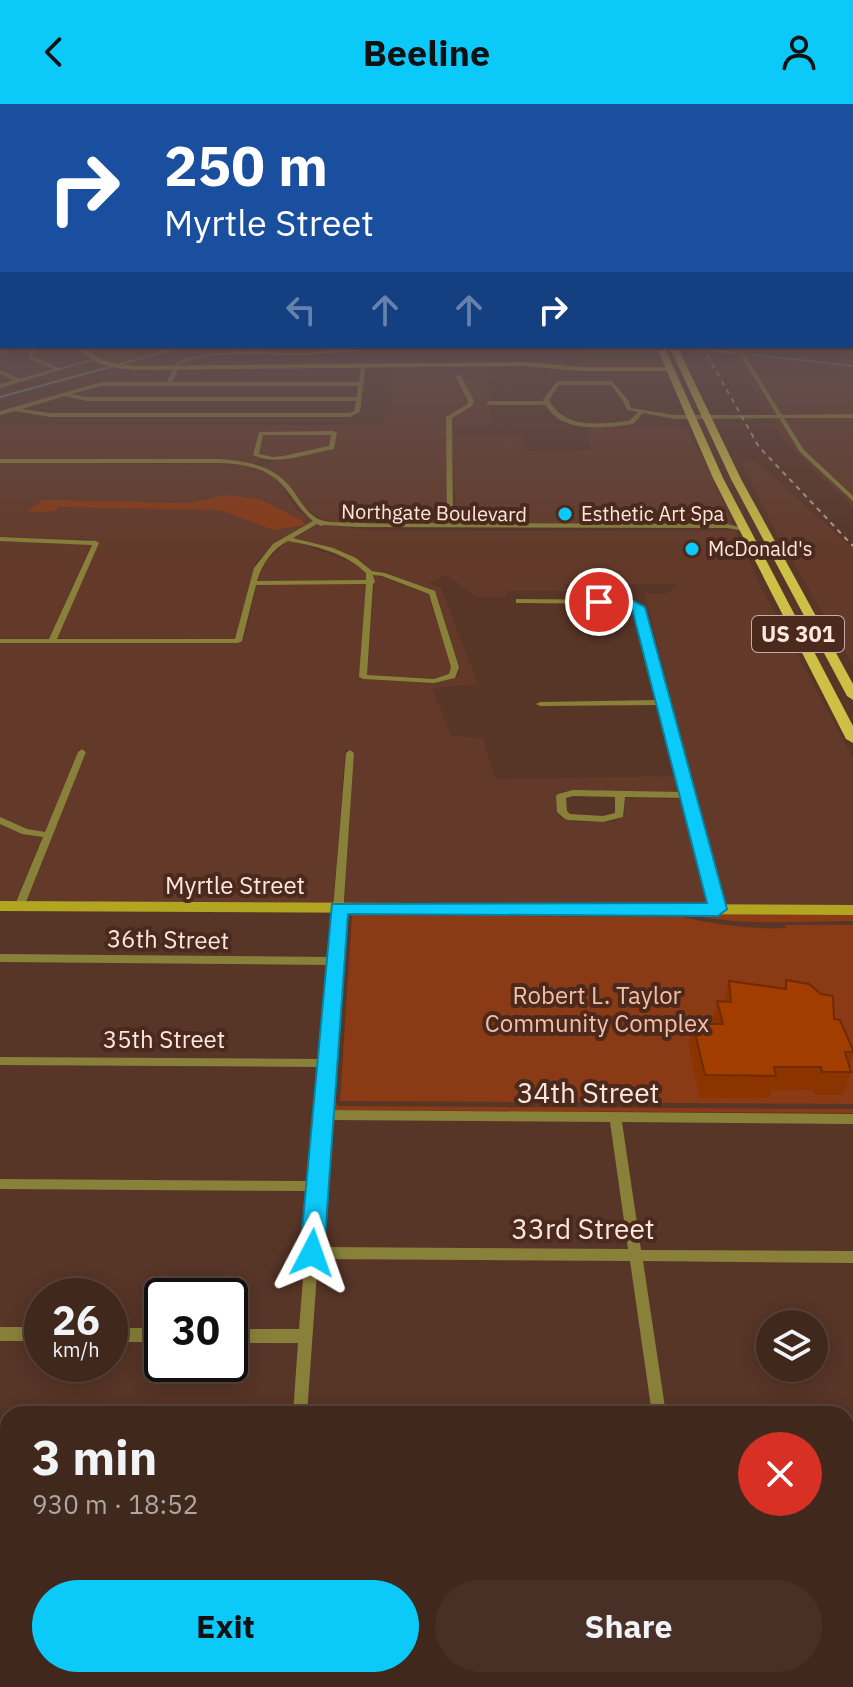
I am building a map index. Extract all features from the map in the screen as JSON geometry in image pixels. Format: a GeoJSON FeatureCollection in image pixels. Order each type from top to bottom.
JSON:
{"type":"FeatureCollection","features":[{"type":"Feature","properties":{"kind":"main road","name":"US 301"},"geometry":{"type":"LineString","coordinates":[[687,409],[744,529],[853,739]]}},
{"type":"Feature","properties":{"kind":"main road","name":"US 301"},"geometry":{"type":"LineString","coordinates":[[703,409],[763,529],[853,696]]}},
{"type":"Feature","properties":{"kind":"street"},"geometry":{"type":"LineString","coordinates":[[0,413],[15,409],[50,415],[354,415],[357,409]]}},
{"type":"Feature","properties":{"kind":"street"},"geometry":{"type":"LineString","coordinates":[[450,525],[449,417],[463,409]]}},
{"type":"Feature","properties":{"kind":"street"},"geometry":{"type":"LineString","coordinates":[[550,409],[572,423],[631,423],[641,412]]}},
{"type":"Feature","properties":{"kind":"street"},"geometry":{"type":"LineString","coordinates":[[631,409],[691,417],[853,416]]}},
{"type":"Feature","properties":{"kind":"street"},"geometry":{"type":"LineString","coordinates":[[776,409],[802,451],[853,499]]}},
{"type":"Feature","properties":{"kind":"street"},"geometry":{"type":"LineString","coordinates":[[254,466],[266,460],[332,448],[334,433],[261,433],[256,455],[266,460]]}},
{"type":"Feature","properties":{"kind":"street","name":"Northgate Boulevard"},"geometry":{"type":"LineString","coordinates":[[0,461],[219,461],[254,466],[281,479],[299,508],[316,522],[358,531],[728,532],[744,529]]}},
{"type":"Feature","properties":{"kind":"street"},"geometry":{"type":"LineString","coordinates":[[0,641],[238,641],[263,558],[285,538],[316,522]]}},
{"type":"Feature","properties":{"kind":"street","name":"Northgate Boulevard"},"geometry":{"type":"LineString","coordinates":[[316,522],[358,525],[727,526],[763,529]]}},
{"type":"Feature","properties":{"kind":"street"},"geometry":{"type":"LineString","coordinates":[[253,583],[371,577],[383,574],[432,593],[455,667],[452,676],[434,681],[363,677],[371,577],[359,563],[305,542],[285,538]]}},
{"type":"Feature","properties":{"kind":"street"},"geometry":{"type":"LineString","coordinates":[[0,539],[96,543],[52,641]]}},
{"type":"Feature","properties":{"kind":"street"},"geometry":{"type":"LineString","coordinates":[[519,601],[626,602],[636,605],[718,909]]}},
{"type":"Feature","properties":{"kind":"street"},"geometry":{"type":"LineString","coordinates":[[540,704],[663,702]]}},
{"type":"Feature","properties":{"kind":"street"},"geometry":{"type":"LineString","coordinates":[[19,907],[82,752]]}},
{"type":"Feature","properties":{"kind":"street"},"geometry":{"type":"LineString","coordinates":[[301,1406],[350,753]]}},
{"type":"Feature","properties":{"kind":"street"},"geometry":{"type":"LineString","coordinates":[[620,794],[620,815],[613,818],[568,817],[560,803],[564,794],[620,794],[689,795]]}},
{"type":"Feature","properties":{"kind":"street"},"geometry":{"type":"LineString","coordinates":[[0,820],[25,832],[48,835]]}},
{"type":"Feature","properties":{"kind":"street","name":"Myrtle Street"},"geometry":{"type":"LineString","coordinates":[[0,906],[853,910]]}},
{"type":"Feature","properties":{"kind":"street","name":"36th Street"},"geometry":{"type":"LineString","coordinates":[[0,958],[336,961]]}},
{"type":"Feature","properties":{"kind":"street","name":"35th Street"},"geometry":{"type":"LineString","coordinates":[[0,1061],[327,1063]]}},
{"type":"Feature","properties":{"kind":"street","name":"34th Street"},"geometry":{"type":"LineString","coordinates":[[323,1115],[853,1119]]}},
{"type":"Feature","properties":{"kind":"street"},"geometry":{"type":"LineString","coordinates":[[615,1117],[658,1406]]}},
{"type":"Feature","properties":{"kind":"street"},"geometry":{"type":"LineString","coordinates":[[0,1184],[317,1186]]}},
{"type":"Feature","properties":{"kind":"street","name":"33rd Street"},"geometry":{"type":"LineString","coordinates":[[312,1253],[853,1257]]}},
{"type":"Feature","properties":{"kind":"street"},"geometry":{"type":"LineString","coordinates":[[0,1334],[24,1334]]}},
{"type":"Feature","properties":{"kind":"street"},"geometry":{"type":"LineString","coordinates":[[248,1336],[305,1336]]}},
{"type":"Feature","properties":{"kind":"shaded area"},"geometry":{"type":"Polygon","coordinates":[[[460,409],[446,417],[450,527],[339,524],[323,520],[303,507],[281,476],[259,466],[315,450],[335,448],[335,431],[259,433],[253,455],[261,460],[253,464],[240,461],[0,460],[0,424],[382,425],[391,411],[460,409]]]}},
{"type":"Feature","properties":{"kind":"shaded area"},"geometry":{"type":"Polygon","coordinates":[[[467,409],[490,409],[491,426],[452,426],[452,417],[467,409]]]}},
{"type":"Feature","properties":{"kind":"shaded area"},"geometry":{"type":"Polygon","coordinates":[[[765,409],[853,409],[853,507],[784,441],[765,409]]]}},
{"type":"Feature","properties":{"kind":"shaded area"},"geometry":{"type":"Polygon","coordinates":[[[586,427],[685,427],[709,470],[734,528],[457,527],[452,434],[522,435],[525,451],[592,450],[586,427]]]}},
{"type":"Feature","properties":{"kind":"shaded area"},"geometry":{"type":"Polygon","coordinates":[[[264,434],[331,434],[329,447],[267,458],[259,455],[264,434]]]}},
{"type":"Feature","properties":{"kind":"shaded area"},"geometry":{"type":"Polygon","coordinates":[[[741,460],[757,462],[853,549],[853,666],[776,532],[741,460]]]}},
{"type":"Feature","properties":{"kind":"shaded area"},"geometry":{"type":"Polygon","coordinates":[[[0,462],[244,465],[270,474],[280,483],[296,509],[316,521],[279,541],[256,562],[235,639],[57,638],[99,543],[86,539],[0,537],[0,462]],[[225,495],[191,503],[104,502],[29,508],[220,510],[273,530],[302,520],[261,499],[225,495]]]}},
{"type":"Feature","properties":{"kind":"shaded area"},"geometry":{"type":"Polygon","coordinates":[[[321,523],[364,530],[735,531],[763,591],[853,758],[853,906],[722,905],[645,594],[666,594],[678,584],[563,584],[568,591],[506,591],[506,597],[476,597],[447,575],[428,583],[441,588],[478,684],[432,688],[451,736],[483,738],[495,779],[679,776],[683,792],[563,791],[556,796],[557,812],[561,818],[573,822],[614,822],[625,816],[625,798],[685,799],[711,905],[344,904],[354,750],[345,750],[333,904],[26,903],[87,750],[79,749],[15,902],[0,902],[0,643],[238,643],[245,636],[257,585],[367,584],[359,679],[434,683],[454,679],[459,674],[460,666],[436,593],[386,572],[373,571],[362,561],[294,537],[321,523]]]}},
{"type":"Feature","properties":{"kind":"shaded area"},"geometry":{"type":"Polygon","coordinates":[[[289,540],[357,564],[367,573],[368,580],[258,581],[264,563],[289,540]]]}},
{"type":"Feature","properties":{"kind":"shaded area"},"geometry":{"type":"Polygon","coordinates":[[[0,541],[92,544],[49,638],[0,638],[0,541]]]}},
{"type":"Feature","properties":{"kind":"shaded area"},"geometry":{"type":"Polygon","coordinates":[[[375,575],[428,594],[451,667],[449,675],[434,678],[367,676],[375,575]]]}},
{"type":"Feature","properties":{"kind":"green space"},"geometry":{"type":"Polygon","coordinates":[[[225,495],[260,499],[302,520],[305,525],[273,530],[220,510],[58,507],[56,511],[27,512],[42,500],[191,503],[225,495]]]}},
{"type":"Feature","properties":{"kind":"green space"},"geometry":{"type":"Polygon","coordinates":[[[344,913],[349,913],[335,1101],[338,1106],[853,1109],[853,1113],[331,1110],[344,913]]]}},
{"type":"Feature","properties":{"kind":"green space"},"geometry":{"type":"Polygon","coordinates":[[[683,913],[853,914],[853,921],[747,922],[683,913]]]}},
{"type":"Feature","properties":{"kind":"green space","name":"Robert L. Taylor Community Complex"},"geometry":{"type":"Polygon","coordinates":[[[352,915],[682,917],[734,926],[773,928],[786,928],[785,925],[853,925],[853,1104],[340,1101],[352,915]]]}},
{"type":"Feature","properties":{"kind":"building","name":"Robert L. Taylor Community Complex"},"geometry":{"type":"Polygon","coordinates":[[[786,980],[809,984],[821,994],[833,996],[834,1019],[840,1020],[853,1050],[845,1052],[851,1072],[822,1072],[821,1067],[774,1067],[776,1076],[705,1075],[693,1024],[723,1024],[717,1001],[731,1002],[729,981],[786,989],[786,980]]]}},
{"type":"Feature","properties":{"kind":"railway"},"geometry":{"type":"LineString","coordinates":[[737,409],[759,447],[853,546]]}},
{"type":"Feature","properties":{"kind":"place","name":"Esthetic Art Spa"},"geometry":{"type":"Point","coordinates":[565,514]}},
{"type":"Feature","properties":{"kind":"place","name":"McDonald's"},"geometry":{"type":"Point","coordinates":[692,549]}},
{"type":"Feature","properties":{"kind":"route"},"geometry":{"type":"LineString","coordinates":[[312,1253],[339,908],[718,909],[638,607],[628,602],[599,602]]}}]}
